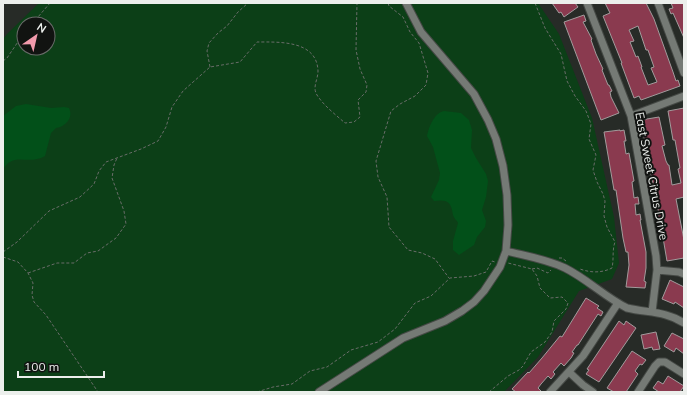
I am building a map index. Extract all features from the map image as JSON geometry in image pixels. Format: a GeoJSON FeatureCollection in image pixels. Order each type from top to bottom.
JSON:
{"type":"FeatureCollection","features":[{"type":"Feature","properties":{"kind":"street"},"geometry":{"type":"LineString","coordinates":[[319,392],[402,338],[445,321],[474,302],[484,291],[500,267],[506,251],[508,225],[507,194],[503,166],[496,139],[474,94],[421,32],[406,3]]}},
{"type":"Feature","properties":{"kind":"street","name":"East Sweet Citrus Drive"},"geometry":{"type":"LineString","coordinates":[[587,3],[631,116],[654,239],[657,270],[652,312]]}},
{"type":"Feature","properties":{"kind":"street"},"geometry":{"type":"LineString","coordinates":[[658,3],[684,73]]}},
{"type":"Feature","properties":{"kind":"street"},"geometry":{"type":"LineString","coordinates":[[631,116],[684,96]]}},
{"type":"Feature","properties":{"kind":"street"},"geometry":{"type":"LineString","coordinates":[[506,251],[544,260],[566,269],[627,308],[667,315],[684,323]]}},
{"type":"Feature","properties":{"kind":"street"},"geometry":{"type":"LineString","coordinates":[[657,270],[679,272],[684,274]]}},
{"type":"Feature","properties":{"kind":"street"},"geometry":{"type":"LineString","coordinates":[[550,392],[583,356],[618,303]]}},
{"type":"Feature","properties":{"kind":"street"},"geometry":{"type":"LineString","coordinates":[[638,392],[659,362],[665,362],[684,374]]}},
{"type":"Feature","properties":{"kind":"street"},"geometry":{"type":"LineString","coordinates":[[569,372],[593,392]]}},
{"type":"Feature","properties":{"kind":"path"},"geometry":{"type":"LineString","coordinates":[[39,16],[50,3]]}},
{"type":"Feature","properties":{"kind":"path"},"geometry":{"type":"LineString","coordinates":[[210,67],[207,51],[209,43],[248,3]]}},
{"type":"Feature","properties":{"kind":"path"},"geometry":{"type":"LineString","coordinates":[[3,252],[49,211],[80,197],[94,184],[99,171],[106,162],[158,141],[166,127],[172,107],[183,91],[210,67],[240,62],[257,42],[290,43],[304,47],[316,60],[318,72],[314,86],[316,94],[345,123],[354,122],[360,117],[358,100],[366,92],[367,85],[360,69],[356,50],[357,3]]}},
{"type":"Feature","properties":{"kind":"path"},"geometry":{"type":"LineString","coordinates":[[388,3],[389,6],[403,17],[410,32],[419,43],[428,73],[426,85],[415,96],[391,111],[376,161],[378,177],[387,197],[389,227],[408,250],[422,253],[435,259],[450,278]]}},
{"type":"Feature","properties":{"kind":"path"},"geometry":{"type":"LineString","coordinates":[[535,3],[546,28],[561,54],[568,81],[575,96],[586,111],[591,124],[589,139],[596,155],[593,170],[606,201],[604,216],[607,227],[615,242],[613,248],[614,260],[612,268],[604,272],[587,272],[579,268]]}},
{"type":"Feature","properties":{"kind":"path"},"geometry":{"type":"LineString","coordinates":[[3,61],[7,58],[16,45]]}},
{"type":"Feature","properties":{"kind":"path"},"geometry":{"type":"LineString","coordinates":[[28,273],[57,263],[74,263],[87,253],[98,251],[116,238],[126,224],[124,211],[112,178],[117,157]]}},
{"type":"Feature","properties":{"kind":"path"},"geometry":{"type":"LineString","coordinates":[[3,257],[18,262],[28,273],[33,283],[32,295],[34,302],[46,315],[98,392]]}},
{"type":"Feature","properties":{"kind":"path"},"geometry":{"type":"LineString","coordinates":[[532,269],[537,268],[548,272],[553,270],[557,258],[562,258],[567,262]]}},
{"type":"Feature","properties":{"kind":"shaded area"},"geometry":{"type":"Polygon","coordinates":[[[39,3],[538,3],[559,34],[592,118],[614,217],[619,263],[612,279],[579,291],[538,357],[504,392],[3,392],[3,39],[16,25],[16,56],[56,56],[56,16],[26,16],[39,3]]]}},
{"type":"Feature","properties":{"kind":"shaded area"},"geometry":{"type":"Polygon","coordinates":[[[26,104],[51,108],[69,108],[70,115],[68,121],[63,126],[56,128],[51,133],[45,156],[31,160],[14,160],[8,163],[3,169],[3,116],[16,106],[26,104]]]}},
{"type":"Feature","properties":{"kind":"shaded area"},"geometry":{"type":"Polygon","coordinates":[[[444,111],[461,113],[469,120],[472,130],[471,148],[486,174],[488,181],[486,197],[482,210],[486,221],[485,227],[477,237],[474,245],[459,255],[453,250],[453,241],[458,223],[453,216],[450,204],[446,201],[434,201],[431,197],[439,180],[440,173],[433,147],[427,136],[437,114],[444,111]]]}},
{"type":"Feature","properties":{"kind":"building"},"geometry":{"type":"Polygon","coordinates":[[[552,3],[575,3],[578,7],[564,17],[552,3]]]}},
{"type":"Feature","properties":{"kind":"building"},"geometry":{"type":"Polygon","coordinates":[[[605,3],[646,3],[654,19],[676,81],[678,80],[680,86],[641,100],[639,96],[634,98],[603,16],[610,13],[605,3]],[[638,26],[629,30],[634,41],[630,42],[636,57],[638,56],[648,85],[657,82],[651,68],[654,67],[648,50],[646,50],[638,26]]]}},
{"type":"Feature","properties":{"kind":"building"},"geometry":{"type":"Polygon","coordinates":[[[671,3],[684,3],[684,38],[673,13],[671,14],[669,9],[673,8],[671,3]]]}},
{"type":"Feature","properties":{"kind":"building"},"geometry":{"type":"Polygon","coordinates":[[[584,15],[586,21],[583,22],[592,39],[591,40],[596,54],[603,69],[602,70],[612,91],[610,92],[611,97],[619,113],[601,120],[564,22],[584,15]]]}},
{"type":"Feature","properties":{"kind":"building"},"geometry":{"type":"Polygon","coordinates":[[[684,108],[684,197],[676,199],[684,240],[684,258],[667,261],[660,220],[658,221],[657,215],[659,215],[656,196],[648,164],[651,164],[641,120],[659,117],[665,145],[662,146],[666,161],[669,165],[672,185],[681,183],[675,140],[673,140],[668,111],[684,108]]]}},
{"type":"Feature","properties":{"kind":"building"},"geometry":{"type":"Polygon","coordinates":[[[624,130],[626,154],[629,153],[634,181],[632,182],[634,198],[638,197],[639,204],[635,204],[636,215],[640,214],[646,252],[645,288],[626,287],[629,265],[628,252],[626,252],[623,238],[616,190],[614,190],[604,132],[624,130]]]}},
{"type":"Feature","properties":{"kind":"building"},"geometry":{"type":"Polygon","coordinates":[[[670,280],[684,287],[684,308],[675,302],[674,304],[662,299],[670,280]]]}},
{"type":"Feature","properties":{"kind":"building"},"geometry":{"type":"Polygon","coordinates":[[[586,298],[599,306],[597,308],[603,312],[601,316],[598,314],[572,352],[574,353],[571,358],[564,366],[561,363],[553,372],[555,374],[551,379],[548,376],[541,384],[538,388],[542,392],[516,392],[512,389],[528,372],[529,373],[560,336],[562,337],[586,298]]]}},
{"type":"Feature","properties":{"kind":"building"},"geometry":{"type":"Polygon","coordinates":[[[619,321],[624,325],[626,321],[636,328],[599,382],[586,374],[589,370],[587,369],[619,321]]]}},
{"type":"Feature","properties":{"kind":"building"},"geometry":{"type":"Polygon","coordinates":[[[656,332],[660,349],[653,350],[652,347],[644,349],[641,335],[656,332]]]}},
{"type":"Feature","properties":{"kind":"building"},"geometry":{"type":"Polygon","coordinates":[[[672,333],[684,339],[684,354],[676,348],[674,352],[664,346],[672,333]]]}},
{"type":"Feature","properties":{"kind":"building"},"geometry":{"type":"Polygon","coordinates":[[[632,351],[646,360],[642,365],[640,364],[635,371],[638,374],[626,392],[614,392],[607,388],[632,351]]]}},
{"type":"Feature","properties":{"kind":"building"},"geometry":{"type":"Polygon","coordinates":[[[668,376],[684,386],[680,392],[659,392],[653,388],[658,381],[663,384],[668,376]]]}}]}
